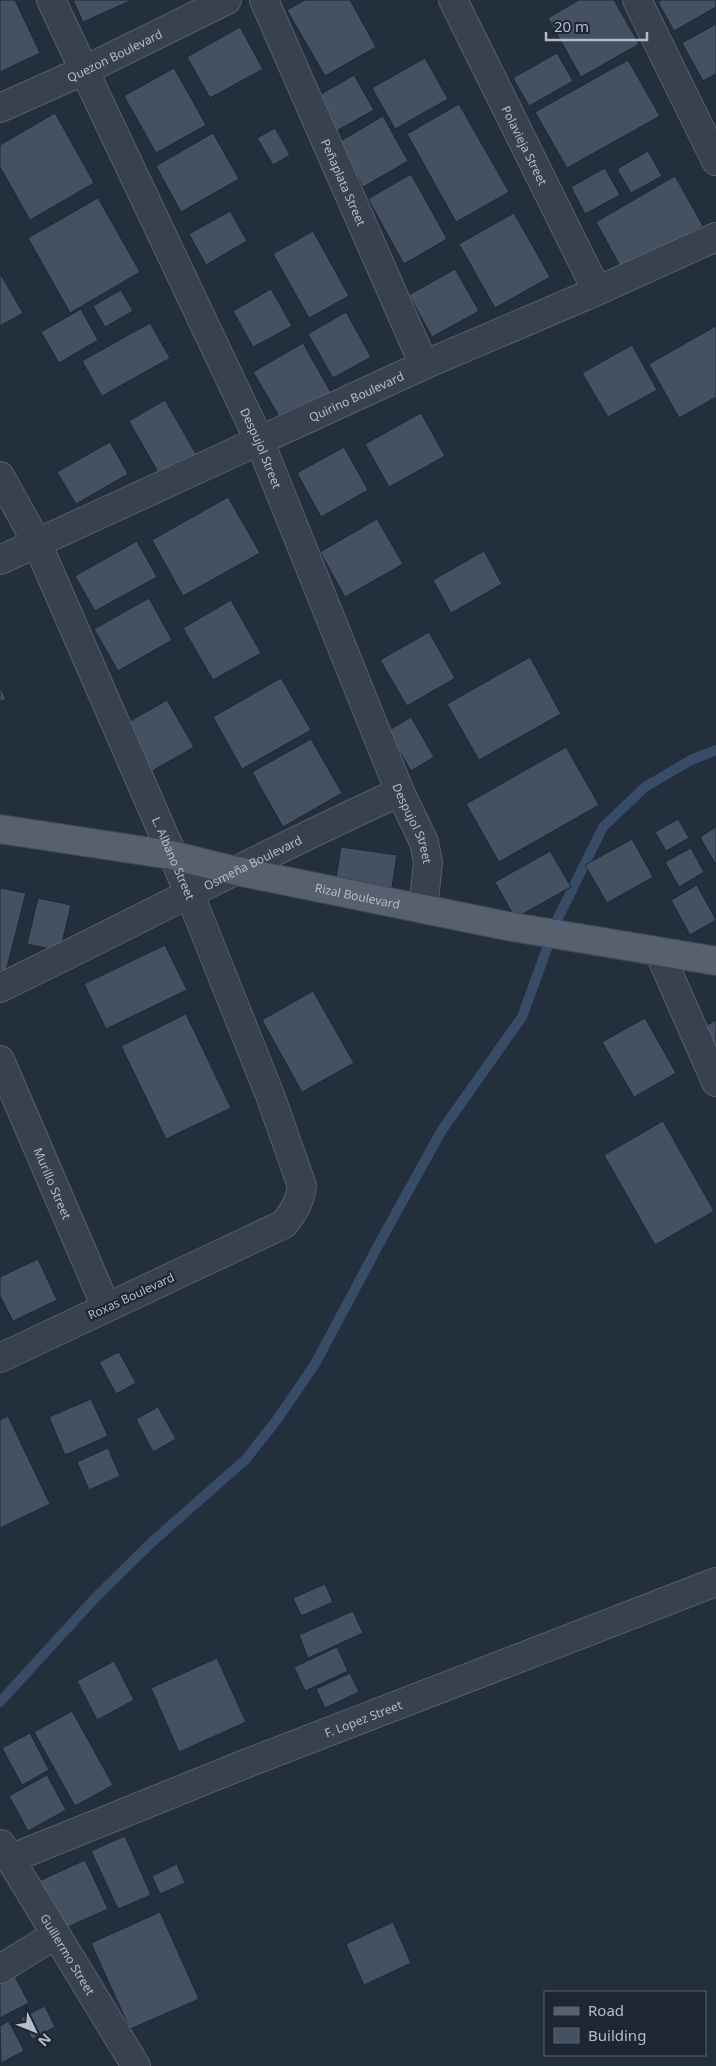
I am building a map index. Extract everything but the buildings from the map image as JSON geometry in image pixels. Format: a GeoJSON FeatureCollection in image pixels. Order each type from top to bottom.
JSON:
{"type":"FeatureCollection","features":[{"type":"Feature","properties":{"kind":"main road","name":"Rizal Boulevard"},"geometry":{"type":"LineString","coordinates":[[0,829],[171,855],[232,870],[506,926],[716,961]]}},
{"type":"Feature","properties":{"kind":"street","name":"Despujol Street"},"geometry":{"type":"LineString","coordinates":[[52,0],[83,71],[260,442],[400,792],[424,842],[428,862],[423,909]]}},
{"type":"Feature","properties":{"kind":"street","name":"Quezon Boulevard"},"geometry":{"type":"LineString","coordinates":[[0,108],[83,71],[227,0]]}},
{"type":"Feature","properties":{"kind":"street","name":"Peñaplata Street"},"geometry":{"type":"LineString","coordinates":[[264,0],[424,365]]}},
{"type":"Feature","properties":{"kind":"street","name":"Polavieja Street"},"geometry":{"type":"LineString","coordinates":[[453,0],[597,291]]}},
{"type":"Feature","properties":{"kind":"street"},"geometry":{"type":"LineString","coordinates":[[637,0],[716,161]]}},
{"type":"Feature","properties":{"kind":"street","name":"Quirino Boulevard"},"geometry":{"type":"LineString","coordinates":[[0,560],[424,365],[597,291],[716,237]]}},
{"type":"Feature","properties":{"kind":"street","name":"L. Albano Street"},"geometry":{"type":"LineString","coordinates":[[0,476],[37,543],[190,895],[270,1095],[302,1186],[300,1198],[294,1211],[284,1224],[262,1236]]}},
{"type":"Feature","properties":{"kind":"street","name":"Osmeña Boulevard"},"geometry":{"type":"LineString","coordinates":[[0,988],[190,895],[232,870],[400,792]]}},
{"type":"Feature","properties":{"kind":"street"},"geometry":{"type":"LineString","coordinates":[[659,952],[716,1082]]}},
{"type":"Feature","properties":{"kind":"street","name":"Murillo Street"},"geometry":{"type":"LineString","coordinates":[[0,1060],[106,1306]]}},
{"type":"Feature","properties":{"kind":"street","name":"Roxas Boulevard"},"geometry":{"type":"LineString","coordinates":[[0,1358],[106,1306],[262,1236]]}},
{"type":"Feature","properties":{"kind":"street","name":"F. Lopez Street"},"geometry":{"type":"LineString","coordinates":[[5,1851],[245,1764],[716,1582]]}},
{"type":"Feature","properties":{"kind":"street","name":"Guillermo Street"},"geometry":{"type":"LineString","coordinates":[[5,1851],[136,2066]]}},
{"type":"Feature","properties":{"kind":"street"},"geometry":{"type":"LineString","coordinates":[[0,1969],[55,1935]]}},
{"type":"Feature","properties":{"kind":"waterway"},"geometry":{"type":"LineString","coordinates":[[0,1702],[96,1597],[152,1542],[245,1460],[276,1421],[315,1364],[442,1130],[522,1017],[558,918],[603,827],[645,787],[691,760],[716,750]]}}]}
